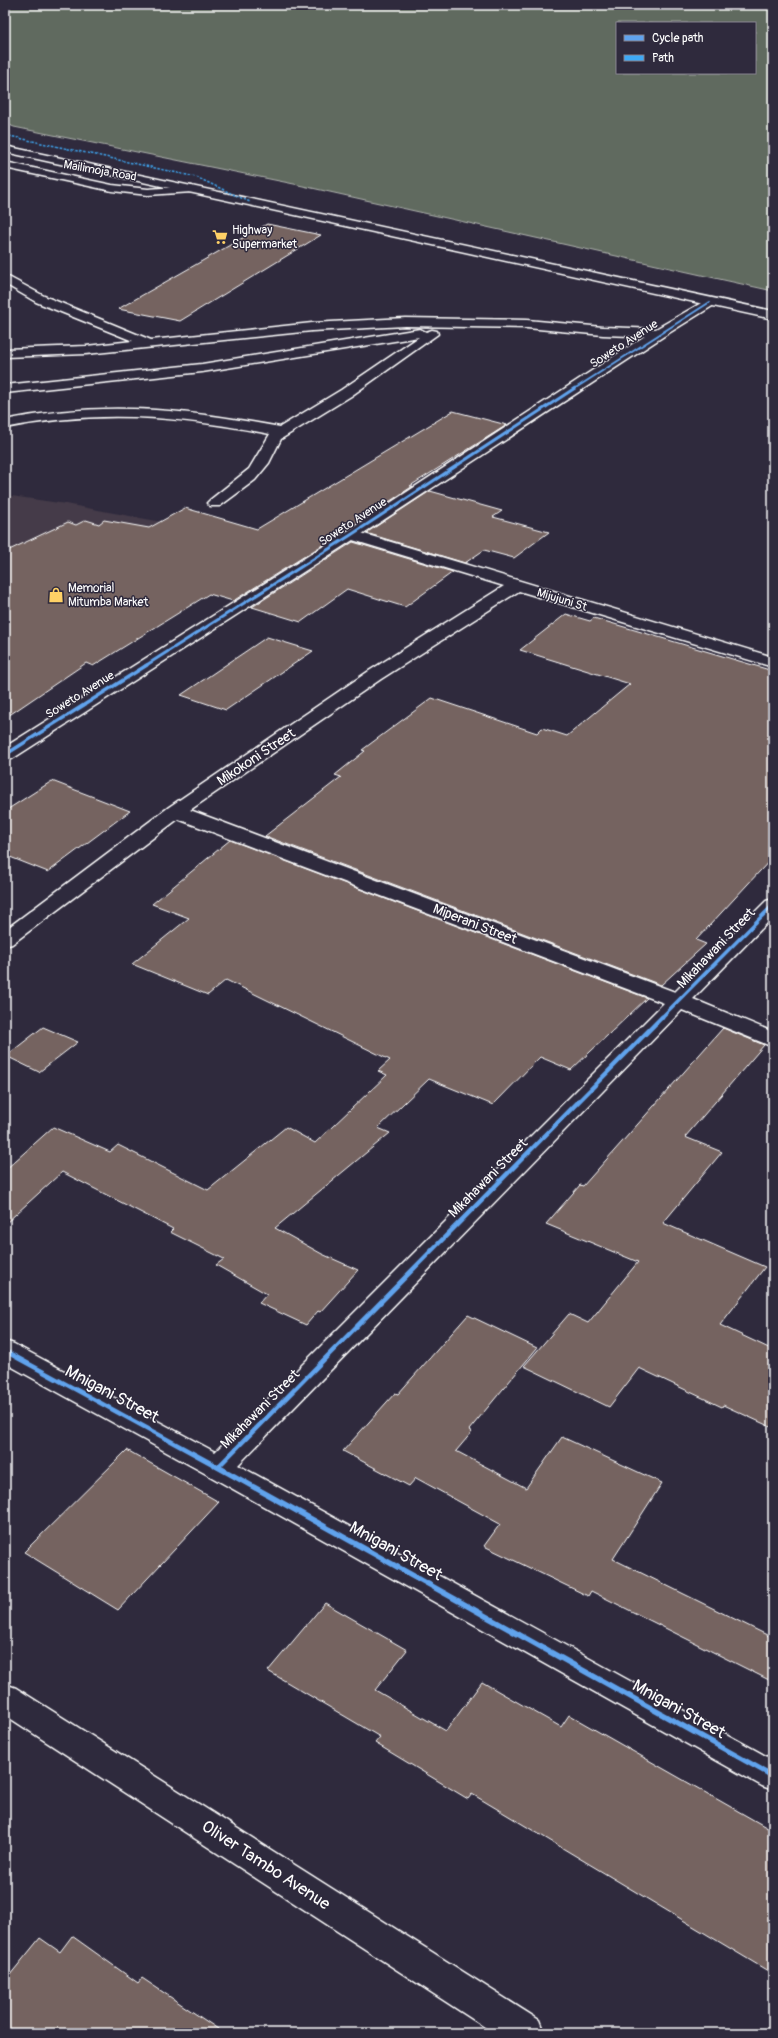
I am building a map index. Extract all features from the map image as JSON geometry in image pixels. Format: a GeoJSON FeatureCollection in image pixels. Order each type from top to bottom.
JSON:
{"type":"FeatureCollection","features":[{"type":"Feature","properties":{"kind":"main road"},"geometry":{"type":"LineString","coordinates":[[5,149],[773,315]]}},
{"type":"Feature","properties":{"kind":"main road","name":"Mailimoja Road"},"geometry":{"type":"LineString","coordinates":[[5,165],[112,188],[148,192],[192,189]]}},
{"type":"Feature","properties":{"kind":"main road"},"geometry":{"type":"LineString","coordinates":[[5,279],[40,299],[153,344]]}},
{"type":"Feature","properties":{"kind":"main road"},"geometry":{"type":"LineString","coordinates":[[13,297],[40,299]]}},
{"type":"Feature","properties":{"kind":"main road","name":"Soweto Avenue"},"geometry":{"type":"LineString","coordinates":[[5,755],[352,535],[659,333],[710,302]]}},
{"type":"Feature","properties":{"kind":"main road"},"geometry":{"type":"LineString","coordinates":[[5,353],[86,350],[284,330],[405,322],[527,324],[603,331],[659,333]]}},
{"type":"Feature","properties":{"kind":"main road"},"geometry":{"type":"LineString","coordinates":[[5,389],[202,368],[476,324]]}},
{"type":"Feature","properties":{"kind":"main road"},"geometry":{"type":"LineString","coordinates":[[215,503],[258,468],[265,459],[272,442],[283,432],[346,393],[436,331]]}},
{"type":"Feature","properties":{"kind":"main road"},"geometry":{"type":"LineString","coordinates":[[5,424],[78,413],[114,410],[198,416],[283,432]]}},
{"type":"Feature","properties":{"kind":"main road","name":"Mijujuni St"},"geometry":{"type":"LineString","coordinates":[[352,535],[516,586],[773,662]]}},
{"type":"Feature","properties":{"kind":"main road","name":"Mikokoni Street"},"geometry":{"type":"LineString","coordinates":[[5,940],[176,811],[375,675],[516,586]]}},
{"type":"Feature","properties":{"kind":"main road","name":"Miperani Street"},"geometry":{"type":"LineString","coordinates":[[176,811],[679,1001],[773,1040]]}},
{"type":"Feature","properties":{"kind":"main road","name":"Mikahawani Street"},"geometry":{"type":"LineString","coordinates":[[218,1466],[773,905]]}},
{"type":"Feature","properties":{"kind":"main road","name":"Mnigani Street"},"geometry":{"type":"LineString","coordinates":[[5,1351],[218,1466],[773,1776]]}},
{"type":"Feature","properties":{"kind":"main road","name":"Oliver Tambo Avenue"},"geometry":{"type":"LineString","coordinates":[[5,1698],[526,2033]]}},
{"type":"Feature","properties":{"kind":"shaded area"},"geometry":{"type":"Polygon","coordinates":[[[5,5],[773,5],[773,291],[294,184],[14,127],[5,123],[5,5]]]}},
{"type":"Feature","properties":{"kind":"shaded area","name":"Memorial Mitumba Market"},"geometry":{"type":"Polygon","coordinates":[[[5,495],[66,504],[210,531],[5,659],[5,495]]]}},
{"type":"Feature","properties":{"kind":"building"},"geometry":{"type":"Polygon","coordinates":[[[267,224],[321,235],[180,321],[118,309],[267,224]]]}},
{"type":"Feature","properties":{"kind":"building"},"geometry":{"type":"Polygon","coordinates":[[[453,411],[507,425],[410,486],[413,486],[345,531],[233,601],[209,594],[93,666],[86,663],[5,718],[5,552],[68,522],[76,525],[86,520],[99,524],[104,520],[149,528],[185,508],[257,529],[453,411]]]}},
{"type":"Feature","properties":{"kind":"building"},"geometry":{"type":"Polygon","coordinates":[[[430,491],[502,511],[493,517],[549,532],[514,558],[484,550],[465,563],[366,533],[430,491]]]}},
{"type":"Feature","properties":{"kind":"building"},"geometry":{"type":"Polygon","coordinates":[[[353,542],[453,572],[405,607],[347,589],[301,622],[252,607],[353,542]]]}},
{"type":"Feature","properties":{"kind":"building"},"geometry":{"type":"Polygon","coordinates":[[[566,614],[590,621],[594,618],[773,671],[773,857],[696,940],[706,944],[661,985],[265,836],[341,777],[335,775],[365,751],[362,750],[432,698],[537,733],[542,728],[567,736],[630,684],[520,650],[566,614]]]}},
{"type":"Feature","properties":{"kind":"building"},"geometry":{"type":"Polygon","coordinates":[[[267,637],[313,651],[226,710],[181,695],[267,637]]]}},
{"type":"Feature","properties":{"kind":"building"},"geometry":{"type":"Polygon","coordinates":[[[52,781],[130,811],[48,872],[5,855],[5,811],[52,781]]]}},
{"type":"Feature","properties":{"kind":"building"},"geometry":{"type":"Polygon","coordinates":[[[230,840],[647,998],[571,1070],[540,1057],[493,1105],[429,1079],[378,1128],[390,1133],[275,1228],[322,1254],[358,1270],[320,1312],[318,1311],[306,1325],[259,1303],[267,1294],[216,1265],[224,1259],[170,1232],[173,1229],[62,1172],[5,1224],[5,1170],[53,1127],[110,1152],[118,1145],[208,1190],[286,1127],[315,1143],[387,1075],[378,1071],[390,1060],[226,980],[208,995],[132,964],[189,918],[152,904],[230,840]]]}},
{"type":"Feature","properties":{"kind":"building"},"geometry":{"type":"Polygon","coordinates":[[[43,1027],[78,1042],[39,1072],[6,1056],[43,1027]]]}},
{"type":"Feature","properties":{"kind":"building"},"geometry":{"type":"Polygon","coordinates":[[[723,1028],[764,1045],[685,1137],[722,1152],[663,1223],[765,1267],[720,1325],[773,1350],[773,1428],[723,1405],[722,1407],[639,1368],[609,1407],[524,1366],[569,1314],[588,1323],[638,1262],[546,1224],[580,1185],[583,1186],[723,1028]]]}},
{"type":"Feature","properties":{"kind":"building"},"geometry":{"type":"Polygon","coordinates":[[[468,1315],[537,1348],[469,1430],[472,1432],[456,1451],[526,1488],[562,1437],[662,1483],[613,1559],[773,1638],[773,1682],[591,1591],[588,1596],[484,1546],[500,1524],[416,1478],[409,1486],[343,1451],[395,1393],[398,1394],[468,1315]]]}},
{"type":"Feature","properties":{"kind":"building"},"geometry":{"type":"Polygon","coordinates":[[[127,1450],[219,1502],[118,1610],[24,1552],[127,1450]]]}},
{"type":"Feature","properties":{"kind":"building"},"geometry":{"type":"Polygon","coordinates":[[[325,1603],[407,1650],[375,1690],[446,1731],[482,1682],[561,1727],[569,1715],[773,1831],[773,1974],[472,1794],[468,1799],[375,1743],[380,1737],[268,1671],[325,1603]]]}},
{"type":"Feature","properties":{"kind":"building"},"geometry":{"type":"Polygon","coordinates":[[[72,1936],[138,1983],[142,1978],[224,2033],[5,2033],[5,1981],[40,1938],[60,1952],[72,1936]]]}},
{"type":"Feature","properties":{"kind":"marked path"},"geometry":{"type":"LineString","coordinates":[[5,135],[196,177],[250,202]]}},
{"type":"Feature","properties":{"kind":"cycle path"},"geometry":{"type":"LineString","coordinates":[[5,755],[351,535],[659,333],[710,302]]}},
{"type":"Feature","properties":{"kind":"cycle path"},"geometry":{"type":"LineString","coordinates":[[218,1467],[773,905]]}},
{"type":"Feature","properties":{"kind":"cycle path"},"geometry":{"type":"LineString","coordinates":[[5,1351],[218,1467],[773,1776]]}},
{"type":"Feature","properties":{"kind":"place","name":"Highway Supermarket"},"geometry":{"type":"Point","coordinates":[220,237]}},
{"type":"Feature","properties":{"kind":"place","name":"Memorial Mitumba Market"},"geometry":{"type":"Point","coordinates":[56,595]}}]}
